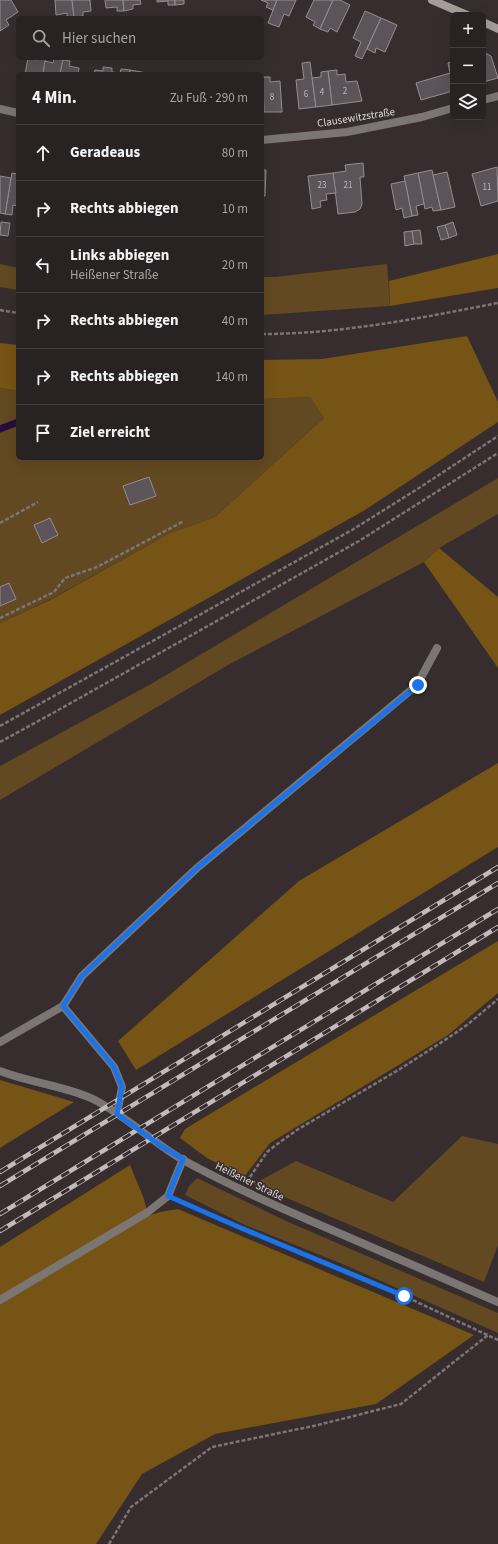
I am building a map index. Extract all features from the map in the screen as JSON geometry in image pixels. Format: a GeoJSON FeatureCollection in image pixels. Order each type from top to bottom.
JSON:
{"type":"FeatureCollection","features":[{"type":"Feature","properties":{"kind":"main road"},"geometry":{"type":"LineString","coordinates":[[432,0],[459,12]]}},
{"type":"Feature","properties":{"kind":"main road"},"geometry":{"type":"LineString","coordinates":[[486,23],[498,29]]}},
{"type":"Feature","properties":{"kind":"street"},"geometry":{"type":"LineString","coordinates":[[486,99],[498,96]]}},
{"type":"Feature","properties":{"kind":"street"},"geometry":{"type":"LineString","coordinates":[[0,109],[16,113]]}},
{"type":"Feature","properties":{"kind":"street","name":"Clausewitzstraße"},"geometry":{"type":"LineString","coordinates":[[264,140],[347,132],[422,117],[450,109]]}},
{"type":"Feature","properties":{"kind":"street"},"geometry":{"type":"LineString","coordinates":[[0,1042],[63,1006],[82,976],[197,868],[418,685],[437,648]]}},
{"type":"Feature","properties":{"kind":"street"},"geometry":{"type":"LineString","coordinates":[[63,1006],[114,1067],[122,1087],[117,1114]]}},
{"type":"Feature","properties":{"kind":"street","name":"Heißener Straße"},"geometry":{"type":"LineString","coordinates":[[0,1071],[26,1080],[82,1094],[117,1114],[161,1146],[242,1189],[299,1217],[498,1302]]}},
{"type":"Feature","properties":{"kind":"street"},"geometry":{"type":"LineString","coordinates":[[0,1300],[148,1212],[168,1196],[183,1159]]}},
{"type":"Feature","properties":{"kind":"path"},"geometry":{"type":"LineString","coordinates":[[264,334],[326,330],[392,323],[498,303]]}},
{"type":"Feature","properties":{"kind":"path"},"geometry":{"type":"LineString","coordinates":[[0,310],[16,313]]}},
{"type":"Feature","properties":{"kind":"path"},"geometry":{"type":"LineString","coordinates":[[0,726],[352,530],[420,488],[498,436]]}},
{"type":"Feature","properties":{"kind":"path"},"geometry":{"type":"LineString","coordinates":[[0,742],[359,541],[498,453]]}},
{"type":"Feature","properties":{"kind":"path"},"geometry":{"type":"LineString","coordinates":[[0,523],[38,502]]}},
{"type":"Feature","properties":{"kind":"path"},"geometry":{"type":"LineString","coordinates":[[0,618],[54,592],[65,578],[97,567],[184,521]]}},
{"type":"Feature","properties":{"kind":"path"},"geometry":{"type":"LineString","coordinates":[[242,1189],[255,1168],[268,1152],[280,1142],[297,1130],[400,1069],[448,1038],[467,1025],[498,999]]}},
{"type":"Feature","properties":{"kind":"path"},"geometry":{"type":"LineString","coordinates":[[168,1196],[404,1296],[498,1340]]}},
{"type":"Feature","properties":{"kind":"path"},"geometry":{"type":"LineString","coordinates":[[109,1544],[131,1507],[212,1447],[318,1425],[401,1404],[488,1336]]}},
{"type":"Feature","properties":{"kind":"shaded area"},"geometry":{"type":"Polygon","coordinates":[[[498,254],[498,288],[390,306],[389,281],[498,254]]]}},
{"type":"Feature","properties":{"kind":"shaded area"},"geometry":{"type":"Polygon","coordinates":[[[0,264],[16,268],[16,290],[0,287],[0,264]]]}},
{"type":"Feature","properties":{"kind":"shaded area"},"geometry":{"type":"Polygon","coordinates":[[[387,264],[390,306],[264,315],[264,277],[387,264]]]}},
{"type":"Feature","properties":{"kind":"shaded area"},"geometry":{"type":"Polygon","coordinates":[[[467,336],[498,402],[498,422],[365,510],[0,715],[0,623],[50,600],[168,534],[215,517],[324,418],[310,397],[264,399],[264,360],[322,359],[467,336]]]}},
{"type":"Feature","properties":{"kind":"shaded area"},"geometry":{"type":"Polygon","coordinates":[[[0,343],[16,345],[16,391],[0,388],[0,343]]]}},
{"type":"Feature","properties":{"kind":"shaded area"},"geometry":{"type":"Polygon","coordinates":[[[0,388],[16,391],[16,460],[264,460],[264,399],[310,397],[324,418],[215,517],[168,534],[49,600],[0,623],[0,388]]]}},
{"type":"Feature","properties":{"kind":"shaded area"},"geometry":{"type":"Polygon","coordinates":[[[498,478],[498,514],[439,548],[424,562],[228,665],[0,800],[0,766],[151,684],[498,478]]]}},
{"type":"Feature","properties":{"kind":"shaded area"},"geometry":{"type":"Polygon","coordinates":[[[439,548],[498,597],[498,668],[424,562],[439,548]]]}},
{"type":"Feature","properties":{"kind":"shaded area"},"geometry":{"type":"Polygon","coordinates":[[[498,763],[498,847],[136,1070],[118,1041],[299,881],[498,763]]]}},
{"type":"Feature","properties":{"kind":"shaded area"},"geometry":{"type":"Polygon","coordinates":[[[498,941],[498,993],[448,1035],[270,1143],[244,1177],[207,1158],[180,1138],[185,1129],[498,941]]]}},
{"type":"Feature","properties":{"kind":"shaded area"},"geometry":{"type":"Polygon","coordinates":[[[0,1080],[74,1102],[0,1148],[0,1080]]]}},
{"type":"Feature","properties":{"kind":"shaded area"},"geometry":{"type":"Polygon","coordinates":[[[462,1136],[498,1144],[498,1245],[484,1282],[254,1184],[296,1161],[393,1202],[462,1136]]]}},
{"type":"Feature","properties":{"kind":"shaded area"},"geometry":{"type":"Polygon","coordinates":[[[130,1165],[144,1199],[148,1216],[178,1209],[474,1335],[376,1404],[215,1434],[142,1474],[96,1544],[0,1544],[0,1247],[130,1165]]]}},
{"type":"Feature","properties":{"kind":"shaded area"},"geometry":{"type":"Polygon","coordinates":[[[197,1178],[286,1221],[498,1313],[498,1333],[345,1265],[245,1225],[185,1195],[189,1186],[197,1178]]]}},
{"type":"Feature","properties":{"kind":"building"},"geometry":{"type":"Polygon","coordinates":[[[0,0],[11,0],[18,12],[6,20],[9,25],[0,31],[0,0]]]}},
{"type":"Feature","properties":{"kind":"building"},"geometry":{"type":"Polygon","coordinates":[[[55,0],[72,0],[74,16],[67,16],[67,13],[56,15],[55,0]]]}},
{"type":"Feature","properties":{"kind":"building"},"geometry":{"type":"Polygon","coordinates":[[[72,0],[90,0],[91,11],[83,12],[83,16],[74,16],[72,0]]]}},
{"type":"Feature","properties":{"kind":"building"},"geometry":{"type":"Polygon","coordinates":[[[105,0],[123,0],[124,11],[117,11],[117,7],[106,8],[105,0]]]}},
{"type":"Feature","properties":{"kind":"building"},"geometry":{"type":"Polygon","coordinates":[[[123,0],[140,0],[141,4],[133,5],[133,9],[124,11],[123,0]]]}},
{"type":"Feature","properties":{"kind":"building"},"geometry":{"type":"Polygon","coordinates":[[[157,0],[175,0],[175,5],[168,5],[168,1],[157,2],[157,0]]]}},
{"type":"Feature","properties":{"kind":"building"},"geometry":{"type":"Polygon","coordinates":[[[175,0],[184,0],[184,4],[175,5],[175,0]]]}},
{"type":"Feature","properties":{"kind":"building"},"geometry":{"type":"Polygon","coordinates":[[[261,0],[277,0],[273,10],[266,7],[268,3],[261,0]]]}},
{"type":"Feature","properties":{"kind":"building"},"geometry":{"type":"Polygon","coordinates":[[[277,0],[296,0],[289,16],[284,14],[279,27],[268,23],[277,0]]]}},
{"type":"Feature","properties":{"kind":"building"},"geometry":{"type":"Polygon","coordinates":[[[314,0],[333,0],[320,29],[313,25],[315,22],[306,17],[314,0]]]}},
{"type":"Feature","properties":{"kind":"building"},"geometry":{"type":"Polygon","coordinates":[[[333,0],[340,0],[350,5],[337,32],[330,28],[328,32],[320,29],[333,0]]]}},
{"type":"Feature","properties":{"kind":"building"},"geometry":{"type":"Polygon","coordinates":[[[365,11],[381,18],[362,59],[355,56],[361,42],[353,38],[365,11]]]}},
{"type":"Feature","properties":{"kind":"building"},"geometry":{"type":"Polygon","coordinates":[[[381,18],[397,25],[385,52],[376,48],[375,53],[367,49],[381,18]]]}},
{"type":"Feature","properties":{"kind":"building"},"geometry":{"type":"Polygon","coordinates":[[[486,54],[491,56],[498,78],[486,81],[486,54]]]}},
{"type":"Feature","properties":{"kind":"building"},"geometry":{"type":"Polygon","coordinates":[[[28,60],[46,60],[43,72],[25,72],[28,60]]]}},
{"type":"Feature","properties":{"kind":"building"},"geometry":{"type":"Polygon","coordinates":[[[54,60],[63,60],[60,72],[43,72],[45,61],[53,63],[54,60]]]}},
{"type":"Feature","properties":{"kind":"building"},"geometry":{"type":"Polygon","coordinates":[[[63,60],[70,61],[69,66],[79,68],[78,72],[60,72],[63,60]]]}},
{"type":"Feature","properties":{"kind":"building"},"geometry":{"type":"Polygon","coordinates":[[[310,62],[316,107],[299,109],[296,80],[304,79],[302,63],[310,62]]]}},
{"type":"Feature","properties":{"kind":"building"},"geometry":{"type":"Polygon","coordinates":[[[450,62],[450,73],[448,63],[450,62]]]}},
{"type":"Feature","properties":{"kind":"building"},"geometry":{"type":"Polygon","coordinates":[[[103,67],[112,68],[112,72],[94,72],[95,70],[103,71],[103,67]]]}},
{"type":"Feature","properties":{"kind":"building"},"geometry":{"type":"Polygon","coordinates":[[[121,69],[130,70],[130,72],[120,72],[121,69]]]}},
{"type":"Feature","properties":{"kind":"building"},"geometry":{"type":"Polygon","coordinates":[[[130,70],[141,72],[130,72],[130,70]]]}},
{"type":"Feature","properties":{"kind":"building"},"geometry":{"type":"Polygon","coordinates":[[[337,70],[337,75],[345,74],[346,82],[357,81],[362,101],[332,105],[328,71],[337,70]]]}},
{"type":"Feature","properties":{"kind":"building"},"geometry":{"type":"Polygon","coordinates":[[[328,71],[332,105],[316,107],[312,78],[321,77],[321,72],[328,71]]]}},
{"type":"Feature","properties":{"kind":"building"},"geometry":{"type":"Polygon","coordinates":[[[450,73],[450,92],[421,100],[416,83],[450,73]]]}},
{"type":"Feature","properties":{"kind":"building"},"geometry":{"type":"Polygon","coordinates":[[[264,77],[270,77],[270,82],[280,81],[282,112],[264,112],[264,77]]]}},
{"type":"Feature","properties":{"kind":"building"},"geometry":{"type":"Polygon","coordinates":[[[363,163],[364,177],[360,177],[362,204],[360,209],[355,212],[338,214],[333,173],[346,171],[345,165],[363,163]]]}},
{"type":"Feature","properties":{"kind":"building"},"geometry":{"type":"Polygon","coordinates":[[[497,167],[498,201],[481,206],[472,174],[497,167]]]}},
{"type":"Feature","properties":{"kind":"building"},"geometry":{"type":"Polygon","coordinates":[[[264,170],[266,170],[265,196],[264,170]]]}},
{"type":"Feature","properties":{"kind":"building"},"geometry":{"type":"Polygon","coordinates":[[[432,170],[441,210],[433,211],[432,207],[425,209],[418,173],[432,170]]]}},
{"type":"Feature","properties":{"kind":"building"},"geometry":{"type":"Polygon","coordinates":[[[447,172],[455,207],[441,210],[433,175],[447,172]]]}},
{"type":"Feature","properties":{"kind":"building"},"geometry":{"type":"Polygon","coordinates":[[[12,173],[16,174],[16,206],[13,205],[12,215],[5,214],[12,173]]]}},
{"type":"Feature","properties":{"kind":"building"},"geometry":{"type":"Polygon","coordinates":[[[333,173],[336,193],[326,194],[327,200],[320,201],[321,207],[312,209],[308,176],[333,173]]]}},
{"type":"Feature","properties":{"kind":"building"},"geometry":{"type":"Polygon","coordinates":[[[418,173],[424,204],[416,206],[418,215],[412,216],[404,176],[418,173]]]}},
{"type":"Feature","properties":{"kind":"building"},"geometry":{"type":"Polygon","coordinates":[[[0,176],[11,178],[5,214],[0,213],[0,176]]]}},
{"type":"Feature","properties":{"kind":"building"},"geometry":{"type":"Polygon","coordinates":[[[405,181],[412,216],[404,218],[402,208],[396,210],[391,184],[405,181]]]}},
{"type":"Feature","properties":{"kind":"building"},"geometry":{"type":"Polygon","coordinates":[[[1,222],[10,223],[8,236],[0,235],[1,222]]]}},
{"type":"Feature","properties":{"kind":"building"},"geometry":{"type":"Polygon","coordinates":[[[453,222],[457,235],[449,238],[445,225],[453,222]]]}},
{"type":"Feature","properties":{"kind":"building"},"geometry":{"type":"Polygon","coordinates":[[[445,225],[449,238],[441,240],[437,227],[445,225]]]}},
{"type":"Feature","properties":{"kind":"building"},"geometry":{"type":"Polygon","coordinates":[[[420,230],[422,244],[414,244],[412,231],[420,230]]]}},
{"type":"Feature","properties":{"kind":"building"},"geometry":{"type":"Polygon","coordinates":[[[412,231],[414,244],[405,246],[404,232],[412,231]]]}},
{"type":"Feature","properties":{"kind":"building"},"geometry":{"type":"Polygon","coordinates":[[[149,477],[156,496],[130,505],[123,486],[149,477]]]}},
{"type":"Feature","properties":{"kind":"building"},"geometry":{"type":"Polygon","coordinates":[[[50,518],[58,535],[42,543],[34,525],[50,518]]]}},
{"type":"Feature","properties":{"kind":"building"},"geometry":{"type":"Polygon","coordinates":[[[9,583],[16,599],[0,606],[0,587],[9,583]]]}},
{"type":"Feature","properties":{"kind":"waterway"},"geometry":{"type":"LineString","coordinates":[[0,429],[16,423]]}},
{"type":"Feature","properties":{"kind":"railway"},"geometry":{"type":"LineString","coordinates":[[0,1172],[498,867]]}},
{"type":"Feature","properties":{"kind":"railway"},"geometry":{"type":"LineString","coordinates":[[0,1186],[498,883]]}},
{"type":"Feature","properties":{"kind":"railway"},"geometry":{"type":"LineString","coordinates":[[0,1214],[498,909]]}},
{"type":"Feature","properties":{"kind":"railway"},"geometry":{"type":"LineString","coordinates":[[0,1231],[498,927]]}},
{"type":"Feature","properties":{"kind":"route"},"geometry":{"type":"LineString","coordinates":[[404,1296],[168,1196],[183,1159],[161,1146],[117,1114],[122,1087],[114,1067],[63,1006],[82,976],[197,868],[418,685]]}}]}
